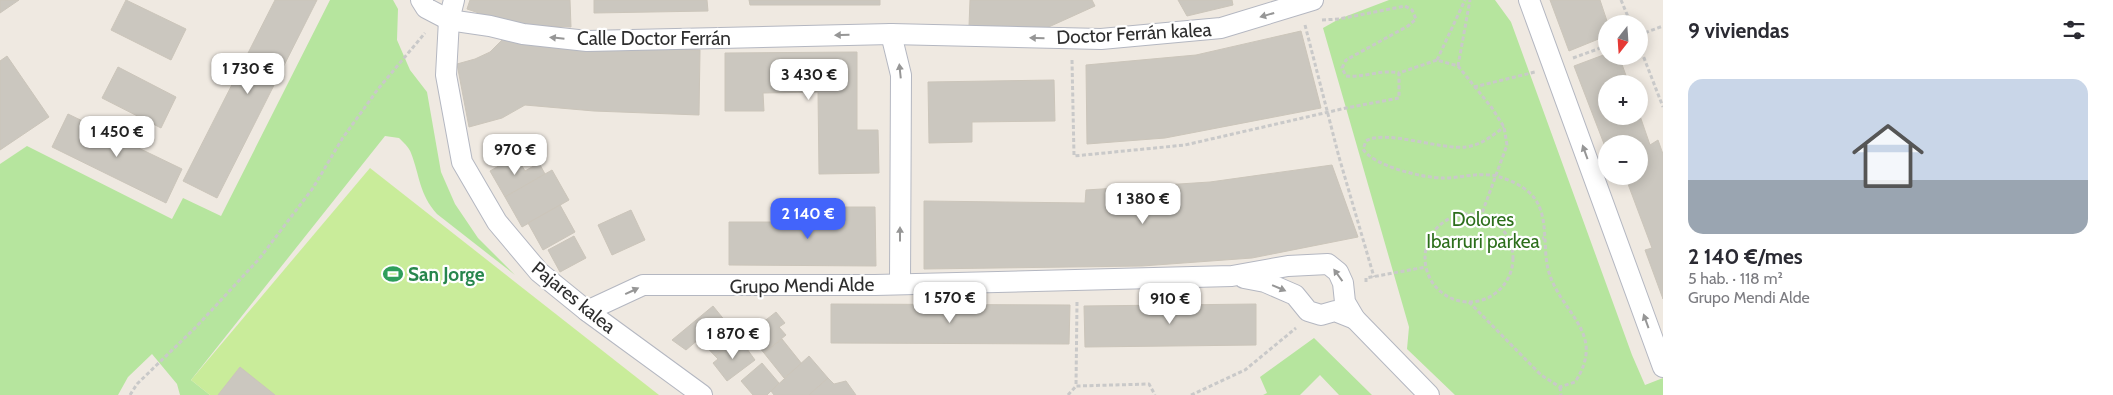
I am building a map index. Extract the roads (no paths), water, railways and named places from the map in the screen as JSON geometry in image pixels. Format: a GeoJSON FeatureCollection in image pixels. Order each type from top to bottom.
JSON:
{"type":"FeatureCollection","features":[{"type":"Feature","properties":{"kind":"street","name":"Calle Doctor Ferrán"},"geometry":{"type":"LineString","coordinates":[[421,0],[426,8],[449,20],[490,26],[524,34],[588,41],[891,34]]}},
{"type":"Feature","properties":{"kind":"street","name":"Pajares kalea"},"geometry":{"type":"LineString","coordinates":[[454,0],[449,20],[446,76],[462,162],[497,222],[538,272],[587,311],[702,395]]}},
{"type":"Feature","properties":{"kind":"street","name":"Doctor Ferrán kalea"},"geometry":{"type":"LineString","coordinates":[[891,34],[1101,39],[1221,28],[1314,0]]}},
{"type":"Feature","properties":{"kind":"street"},"geometry":{"type":"LineString","coordinates":[[1529,0],[1663,366]]}},
{"type":"Feature","properties":{"kind":"street"},"geometry":{"type":"LineString","coordinates":[[891,34],[901,76],[900,282]]}},
{"type":"Feature","properties":{"kind":"street","name":"Grupo Mendi Alde"},"geometry":{"type":"LineString","coordinates":[[587,311],[644,285],[866,285],[900,282],[1232,276],[1288,266],[1328,264],[1338,272],[1344,283],[1345,302],[1355,319],[1429,395]]}},
{"type":"Feature","properties":{"kind":"street","name":"Grupo Mendi Alde"},"geometry":{"type":"LineString","coordinates":[[1232,276],[1266,282],[1295,295],[1308,311],[1321,315],[1335,311],[1355,319]]}},
{"type":"Feature","properties":{"kind":"place","name":"San Jorge"},"geometry":{"type":"Point","coordinates":[393,274]}},
{"type":"Feature","properties":{"kind":"park label","name":"Dolores Ibarruri parkea"},"geometry":{"type":"Point","coordinates":[1483,230]}}]}
